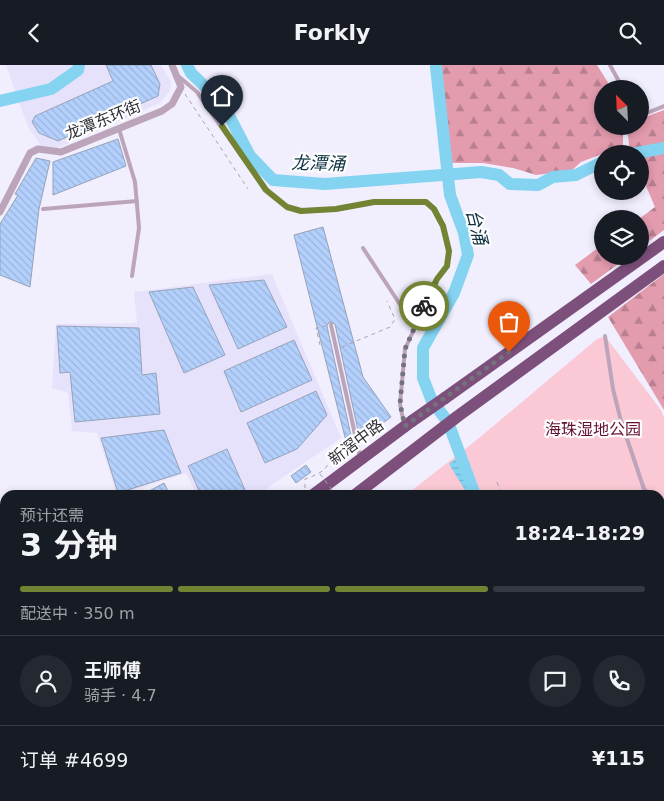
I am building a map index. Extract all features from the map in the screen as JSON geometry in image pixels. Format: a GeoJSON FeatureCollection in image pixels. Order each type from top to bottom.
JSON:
{"type":"FeatureCollection","features":[{"type":"Feature","properties":{"kind":"highway","name":"新滘中路"},"geometry":{"type":"LineString","coordinates":[[311,490],[360,459],[664,241]]}},
{"type":"Feature","properties":{"kind":"highway"},"geometry":{"type":"LineString","coordinates":[[361,490],[458,416],[664,266]]}},
{"type":"Feature","properties":{"kind":"street"},"geometry":{"type":"LineString","coordinates":[[172,65],[181,87]]}},
{"type":"Feature","properties":{"kind":"street","name":"龙潭东环街"},"geometry":{"type":"LineString","coordinates":[[0,211],[30,153],[38,149],[61,152],[162,111],[172,104],[181,87]]}},
{"type":"Feature","properties":{"kind":"lane"},"geometry":{"type":"LineString","coordinates":[[610,65],[618,80]]}},
{"type":"Feature","properties":{"kind":"lane"},"geometry":{"type":"LineString","coordinates":[[177,75],[197,92],[266,190],[287,207],[301,211],[336,209],[374,202],[426,202],[434,209],[443,226],[449,251],[447,266],[437,279],[405,349],[401,373],[400,404],[409,423]]}},
{"type":"Feature","properties":{"kind":"lane"},"geometry":{"type":"LineString","coordinates":[[649,112],[664,106]]}},
{"type":"Feature","properties":{"kind":"lane"},"geometry":{"type":"LineString","coordinates":[[119,129],[135,182],[137,201],[139,228],[132,276]]}},
{"type":"Feature","properties":{"kind":"lane"},"geometry":{"type":"LineString","coordinates":[[43,209],[137,201]]}},
{"type":"Feature","properties":{"kind":"lane"},"geometry":{"type":"LineString","coordinates":[[363,248],[405,311],[420,317]]}},
{"type":"Feature","properties":{"kind":"lane"},"geometry":{"type":"LineString","coordinates":[[331,325],[360,459]]}},
{"type":"Feature","properties":{"kind":"lane"},"geometry":{"type":"LineString","coordinates":[[605,336],[613,389],[621,421],[645,490]]}},
{"type":"Feature","properties":{"kind":"path"},"geometry":{"type":"LineString","coordinates":[[181,87],[248,189]]}},
{"type":"Feature","properties":{"kind":"path"},"geometry":{"type":"LineString","coordinates":[[337,349],[390,327],[395,319],[387,301]]}},
{"type":"Feature","properties":{"kind":"path"},"geometry":{"type":"LineString","coordinates":[[320,345],[316,329],[331,325]]}},
{"type":"Feature","properties":{"kind":"path"},"geometry":{"type":"LineString","coordinates":[[309,490],[305,479],[320,473],[328,466],[330,460],[336,463]]}},
{"type":"Feature","properties":{"kind":"path"},"geometry":{"type":"LineString","coordinates":[[320,473],[332,490]]}},
{"type":"Feature","properties":{"kind":"path"},"geometry":{"type":"LineString","coordinates":[[497,482],[500,490]]}},
{"type":"Feature","properties":{"kind":"shaded area"},"geometry":{"type":"Polygon","coordinates":[[[6,65],[161,65],[171,82],[170,91],[160,103],[55,149],[42,147],[28,127],[6,65]]]}},
{"type":"Feature","properties":{"kind":"shaded area"},"geometry":{"type":"Polygon","coordinates":[[[272,274],[341,438],[264,490],[194,490],[186,473],[133,490],[115,490],[97,433],[72,431],[68,393],[52,388],[56,324],[137,323],[134,292],[272,274]]]}},
{"type":"Feature","properties":{"kind":"green space"},"geometry":{"type":"Polygon","coordinates":[[[441,65],[597,65],[606,80],[594,80],[594,135],[623,135],[623,145],[594,145],[594,157],[581,162],[571,171],[536,175],[513,168],[483,163],[452,163],[441,65]]]}},
{"type":"Feature","properties":{"kind":"green space"},"geometry":{"type":"Polygon","coordinates":[[[664,110],[664,230],[649,241],[649,212],[655,207],[649,193],[649,145],[629,145],[628,135],[649,135],[649,116],[664,110]]]}},
{"type":"Feature","properties":{"kind":"green space"},"geometry":{"type":"Polygon","coordinates":[[[594,251],[594,265],[617,265],[591,284],[575,265],[594,251]]]}},
{"type":"Feature","properties":{"kind":"green space"},"geometry":{"type":"Polygon","coordinates":[[[664,274],[664,410],[608,317],[664,274]]]}},
{"type":"Feature","properties":{"kind":"green space","name":"海珠湿地公园"},"geometry":{"type":"Polygon","coordinates":[[[605,336],[661,410],[664,417],[664,490],[412,490],[479,438],[597,339],[605,336]]]}},
{"type":"Feature","properties":{"kind":"water"},"geometry":{"type":"Polygon","coordinates":[[[462,454],[476,490],[465,490],[449,464],[462,454]]]}},
{"type":"Feature","properties":{"kind":"building"},"geometry":{"type":"Polygon","coordinates":[[[106,65],[151,65],[160,84],[158,96],[58,141],[39,133],[32,122],[35,116],[113,81],[106,65]]]}},
{"type":"Feature","properties":{"kind":"building"},"geometry":{"type":"Polygon","coordinates":[[[118,139],[126,166],[53,195],[53,162],[118,139]]]}},
{"type":"Feature","properties":{"kind":"building"},"geometry":{"type":"Polygon","coordinates":[[[36,158],[50,161],[39,209],[30,287],[0,275],[0,224],[18,195],[15,194],[36,158]]]}},
{"type":"Feature","properties":{"kind":"building"},"geometry":{"type":"Polygon","coordinates":[[[323,227],[363,377],[391,417],[360,440],[335,324],[329,322],[327,326],[353,445],[348,449],[294,235],[323,227]]]}},
{"type":"Feature","properties":{"kind":"building"},"geometry":{"type":"Polygon","coordinates":[[[264,280],[287,327],[238,349],[209,285],[264,280]]]}},
{"type":"Feature","properties":{"kind":"building"},"geometry":{"type":"Polygon","coordinates":[[[193,287],[225,355],[184,373],[149,292],[193,287]]]}},
{"type":"Feature","properties":{"kind":"building"},"geometry":{"type":"Polygon","coordinates":[[[57,326],[139,328],[142,375],[156,373],[160,414],[75,422],[70,372],[60,373],[57,326]]]}},
{"type":"Feature","properties":{"kind":"building"},"geometry":{"type":"Polygon","coordinates":[[[294,340],[312,380],[241,412],[224,371],[294,340]]]}},
{"type":"Feature","properties":{"kind":"building"},"geometry":{"type":"Polygon","coordinates":[[[316,391],[327,415],[297,449],[265,463],[247,423],[316,391]]]}},
{"type":"Feature","properties":{"kind":"building"},"geometry":{"type":"Polygon","coordinates":[[[164,430],[181,473],[127,490],[117,490],[101,438],[164,430]]]}},
{"type":"Feature","properties":{"kind":"building"},"geometry":{"type":"Polygon","coordinates":[[[227,449],[245,490],[199,490],[188,466],[227,449]]]}},
{"type":"Feature","properties":{"kind":"building"},"geometry":{"type":"Polygon","coordinates":[[[306,465],[311,472],[296,483],[291,476],[306,465]]]}},
{"type":"Feature","properties":{"kind":"building"},"geometry":{"type":"Polygon","coordinates":[[[164,483],[168,490],[151,490],[164,483]]]}},
{"type":"Feature","properties":{"kind":"waterway","name":"龙潭涌"},"geometry":{"type":"LineString","coordinates":[[0,101],[51,89],[78,70],[79,65]]}},
{"type":"Feature","properties":{"kind":"waterway","name":"龙潭涌"},"geometry":{"type":"LineString","coordinates":[[187,65],[191,73],[223,104],[250,156],[273,180],[325,184],[481,172],[499,175],[510,184],[538,185],[553,177],[576,175],[594,166]]}},
{"type":"Feature","properties":{"kind":"waterway","name":"台涌"},"geometry":{"type":"LineString","coordinates":[[436,67],[450,195],[464,233],[468,255],[454,293],[423,348],[423,378],[432,401],[448,422],[473,490]]}},
{"type":"Feature","properties":{"kind":"waterway"},"geometry":{"type":"LineString","coordinates":[[649,151],[664,148]]}},
{"type":"Feature","properties":{"kind":"way so far"},"geometry":{"type":"LineString","coordinates":[[424,306],[405,349],[401,373],[400,404],[405,426],[509,352]]}},
{"type":"Feature","properties":{"kind":"route"},"geometry":{"type":"LineString","coordinates":[[222,126],[266,190],[287,207],[301,211],[336,209],[374,202],[426,202],[434,209],[443,226],[449,251],[447,266],[437,279],[424,306]]}}]}
